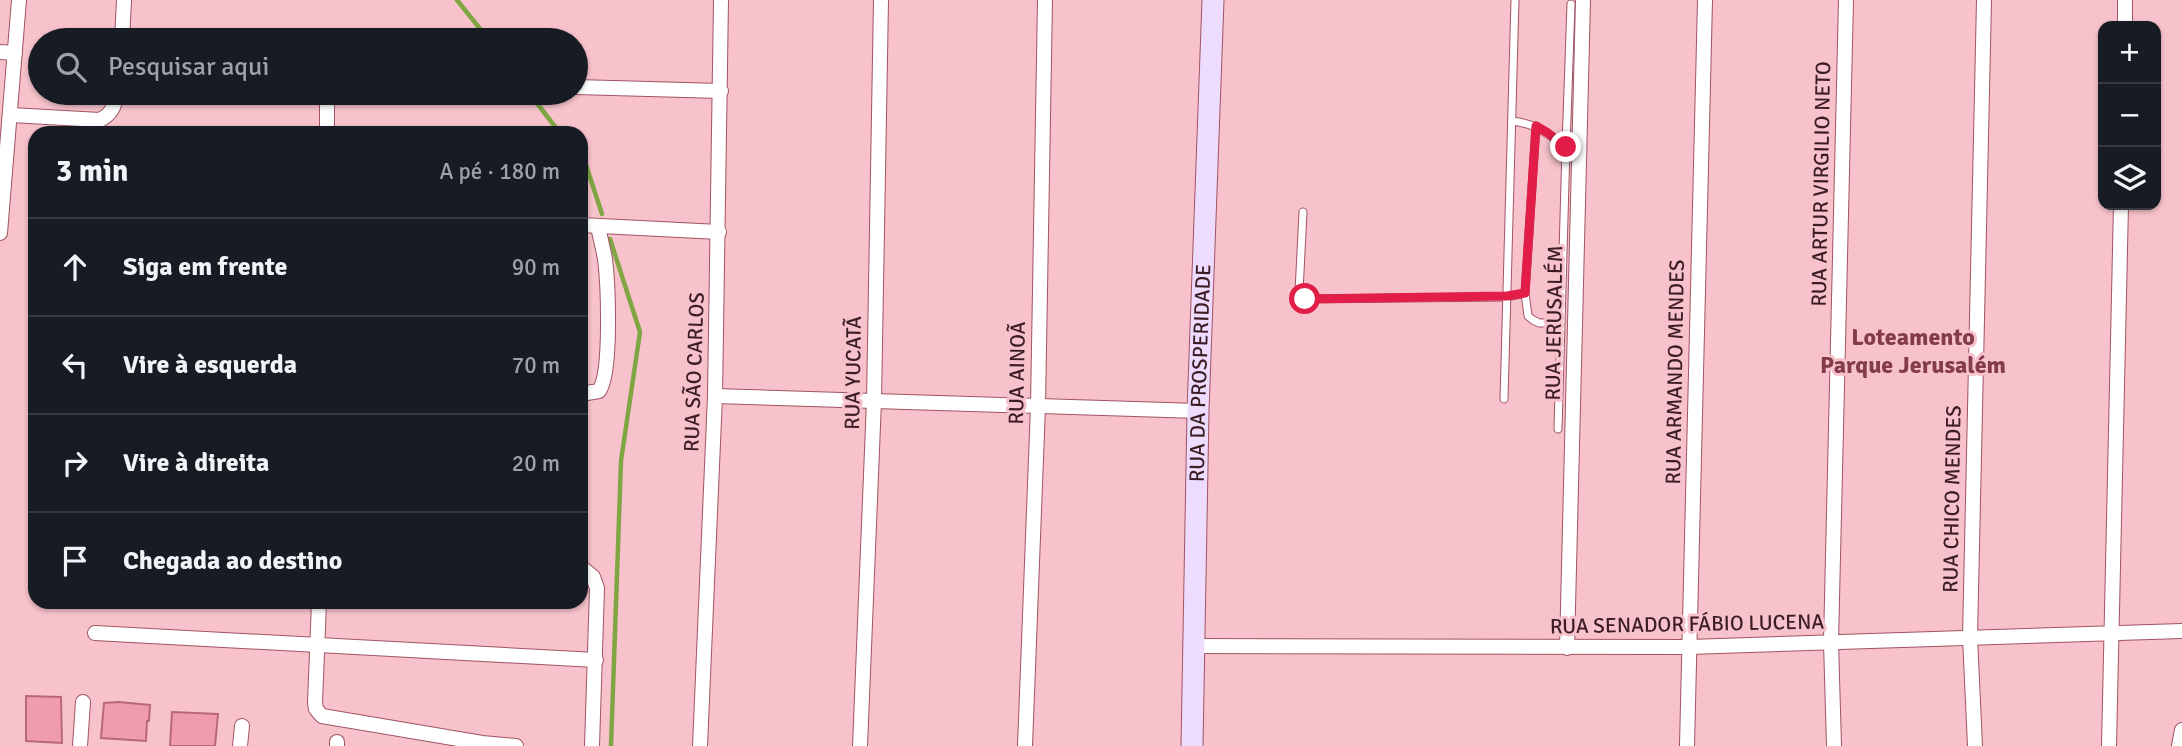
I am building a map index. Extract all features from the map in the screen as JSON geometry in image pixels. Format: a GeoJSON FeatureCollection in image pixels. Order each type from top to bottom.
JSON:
{"type":"FeatureCollection","features":[{"type":"Feature","properties":{"kind":"street"},"geometry":{"type":"LineString","coordinates":[[0,233],[19,0]]}},
{"type":"Feature","properties":{"kind":"street"},"geometry":{"type":"LineString","coordinates":[[123,28],[124,0]]}},
{"type":"Feature","properties":{"kind":"street","name":"RUA SÃO CARLOS"},"geometry":{"type":"LineString","coordinates":[[700,746],[715,396],[721,0]]}},
{"type":"Feature","properties":{"kind":"street","name":"RUA YUCATÃ"},"geometry":{"type":"LineString","coordinates":[[860,746],[874,401],[881,0]]}},
{"type":"Feature","properties":{"kind":"street","name":"RUA AINOÃ"},"geometry":{"type":"LineString","coordinates":[[1025,746],[1038,406],[1045,0]]}},
{"type":"Feature","properties":{"kind":"street","name":"RUA DA PROSPERIDADE"},"geometry":{"type":"LineString","coordinates":[[1192,746],[1198,411],[1213,0]]}},
{"type":"Feature","properties":{"kind":"street","name":"RUA ARMANDO MENDES"},"geometry":{"type":"LineString","coordinates":[[1687,746],[1705,0]]}},
{"type":"Feature","properties":{"kind":"street","name":"RUA ARTUR VIRGILIO NETO"},"geometry":{"type":"LineString","coordinates":[[1834,746],[1831,642],[1846,0]]}},
{"type":"Feature","properties":{"kind":"street","name":"RUA CHICO MENDES"},"geometry":{"type":"LineString","coordinates":[[1975,746],[1970,637],[1984,0]]}},
{"type":"Feature","properties":{"kind":"street"},"geometry":{"type":"LineString","coordinates":[[2124,21],[2125,0]]}},
{"type":"Feature","properties":{"kind":"street","name":"RUA JERUSALÉM"},"geometry":{"type":"LineString","coordinates":[[1567,648],[1577,2]]}},
{"type":"Feature","properties":{"kind":"street"},"geometry":{"type":"LineString","coordinates":[[0,52],[15,53]]}},
{"type":"Feature","properties":{"kind":"street"},"geometry":{"type":"LineString","coordinates":[[588,87],[721,92]]}},
{"type":"Feature","properties":{"kind":"street"},"geometry":{"type":"LineString","coordinates":[[11,115],[100,120],[108,116],[115,105]]}},
{"type":"Feature","properties":{"kind":"street"},"geometry":{"type":"LineString","coordinates":[[327,105],[327,126]]}},
{"type":"Feature","properties":{"kind":"street"},"geometry":{"type":"LineString","coordinates":[[2109,746],[2121,210]]}},
{"type":"Feature","properties":{"kind":"street"},"geometry":{"type":"LineString","coordinates":[[588,225],[719,232]]}},
{"type":"Feature","properties":{"kind":"street"},"geometry":{"type":"LineString","coordinates":[[588,393],[600,391],[605,379],[608,306],[605,257],[598,226]]}},
{"type":"Feature","properties":{"kind":"street"},"geometry":{"type":"LineString","coordinates":[[715,396],[1198,411]]}},
{"type":"Feature","properties":{"kind":"street"},"geometry":{"type":"LineString","coordinates":[[588,572],[593,576],[597,588],[592,746]]}},
{"type":"Feature","properties":{"kind":"street"},"geometry":{"type":"LineString","coordinates":[[319,609],[315,703],[322,716],[482,743],[516,746]]}},
{"type":"Feature","properties":{"kind":"street","name":"RUA SENADOR FÁBIO LUCENA"},"geometry":{"type":"LineString","coordinates":[[1193,646],[1689,647],[2182,631]]}},
{"type":"Feature","properties":{"kind":"street"},"geometry":{"type":"LineString","coordinates":[[95,634],[596,660]]}},
{"type":"Feature","properties":{"kind":"street"},"geometry":{"type":"LineString","coordinates":[[79,746],[83,702]]}},
{"type":"Feature","properties":{"kind":"street"},"geometry":{"type":"LineString","coordinates":[[240,746],[242,726]]}},
{"type":"Feature","properties":{"kind":"street"},"geometry":{"type":"LineString","coordinates":[[2179,746],[2182,730]]}},
{"type":"Feature","properties":{"kind":"lane"},"geometry":{"type":"LineString","coordinates":[[1504,399],[1515,0]]}},
{"type":"Feature","properties":{"kind":"lane"},"geometry":{"type":"LineString","coordinates":[[1558,429],[1566,147],[1577,2]]}},
{"type":"Feature","properties":{"kind":"lane"},"geometry":{"type":"LineString","coordinates":[[1512,121],[1536,126],[1566,147]]}},
{"type":"Feature","properties":{"kind":"lane"},"geometry":{"type":"LineString","coordinates":[[1536,126],[1525,293],[1528,316],[1539,323],[1560,323]]}},
{"type":"Feature","properties":{"kind":"lane"},"geometry":{"type":"LineString","coordinates":[[1303,212],[1299,292],[1305,299],[1507,296],[1525,293]]}},
{"type":"Feature","properties":{"kind":"building"},"geometry":{"type":"Polygon","coordinates":[[[26,696],[61,697],[62,743],[26,741],[26,696]]]}},
{"type":"Feature","properties":{"kind":"building"},"geometry":{"type":"Polygon","coordinates":[[[104,703],[150,705],[146,741],[101,738],[104,703]]]}},
{"type":"Feature","properties":{"kind":"building"},"geometry":{"type":"Polygon","coordinates":[[[172,712],[218,714],[215,746],[170,746],[172,712]]]}},
{"type":"Feature","properties":{"kind":"waterway"},"geometry":{"type":"LineString","coordinates":[[457,0],[479,28]]}},
{"type":"Feature","properties":{"kind":"waterway"},"geometry":{"type":"LineString","coordinates":[[538,105],[555,126]]}},
{"type":"Feature","properties":{"kind":"waterway"},"geometry":{"type":"LineString","coordinates":[[588,171],[602,214]]}},
{"type":"Feature","properties":{"kind":"waterway"},"geometry":{"type":"LineString","coordinates":[[610,239],[640,332],[621,461],[611,746]]}},
{"type":"Feature","properties":{"kind":"district","name":"Loteamento Parque Jerusalém"},"geometry":{"type":"Point","coordinates":[1913,351]}},
{"type":"Feature","properties":{"kind":"route"},"geometry":{"type":"LineString","coordinates":[[1305,299],[1507,296],[1525,293],[1536,126],[1566,147]]}}]}
